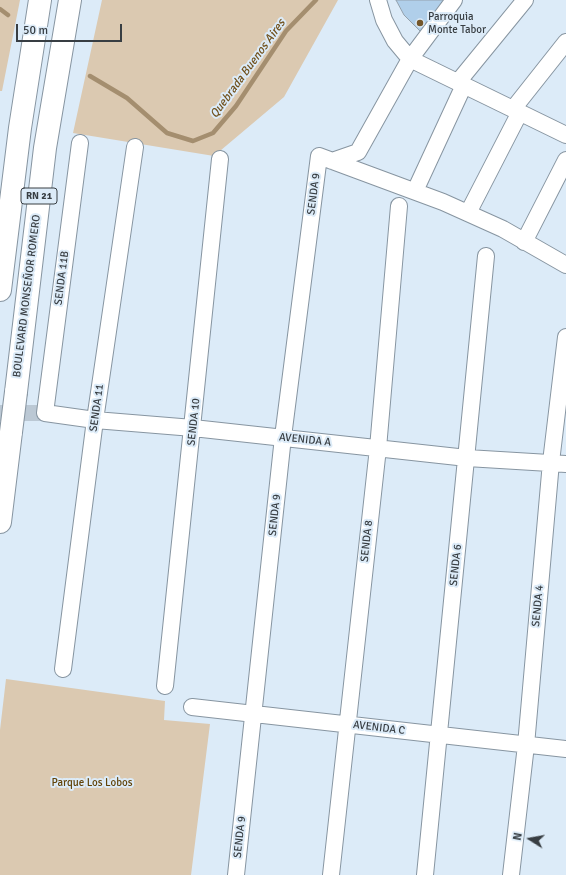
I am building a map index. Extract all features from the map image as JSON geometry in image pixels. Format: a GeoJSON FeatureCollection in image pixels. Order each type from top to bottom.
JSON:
{"type":"FeatureCollection","features":[{"type":"Feature","properties":{"kind":"highway","name":"RN 21"},"geometry":{"type":"LineString","coordinates":[[0,290],[20,128],[40,0]]}},
{"type":"Feature","properties":{"kind":"highway","name":"BOULEVARD MONSEÑOR ROMERO"},"geometry":{"type":"LineString","coordinates":[[0,522],[45,148],[70,0]]}},
{"type":"Feature","properties":{"kind":"highway"},"geometry":{"type":"LineString","coordinates":[[63,40],[75,0]]}},
{"type":"Feature","properties":{"kind":"street"},"geometry":{"type":"LineString","coordinates":[[378,0],[384,20],[395,41],[410,59],[566,134]]}},
{"type":"Feature","properties":{"kind":"street"},"geometry":{"type":"LineString","coordinates":[[325,159],[358,152],[410,59],[454,0]]}},
{"type":"Feature","properties":{"kind":"street"},"geometry":{"type":"LineString","coordinates":[[415,191],[461,84],[525,0]]}},
{"type":"Feature","properties":{"kind":"street"},"geometry":{"type":"LineString","coordinates":[[468,213],[516,110],[566,42]]}},
{"type":"Feature","properties":{"kind":"street","name":"SENDA 11B"},"geometry":{"type":"LineString","coordinates":[[45,413],[80,143]]}},
{"type":"Feature","properties":{"kind":"street","name":"SENDA 11"},"geometry":{"type":"LineString","coordinates":[[63,669],[95,420],[135,147]]}},
{"type":"Feature","properties":{"kind":"street","name":"SENDA 10"},"geometry":{"type":"LineString","coordinates":[[165,686],[220,159]]}},
{"type":"Feature","properties":{"kind":"street"},"geometry":{"type":"LineString","coordinates":[[325,159],[443,202],[468,213],[566,265]]}},
{"type":"Feature","properties":{"kind":"street","name":"SENDA 9"},"geometry":{"type":"LineString","coordinates":[[236,875],[283,437],[325,159]]}},
{"type":"Feature","properties":{"kind":"street"},"geometry":{"type":"LineString","coordinates":[[524,242],[566,160]]}},
{"type":"Feature","properties":{"kind":"street","name":"SENDA 8"},"geometry":{"type":"LineString","coordinates":[[331,875],[378,448],[399,206]]}},
{"type":"Feature","properties":{"kind":"street","name":"SENDA 6"},"geometry":{"type":"LineString","coordinates":[[425,875],[486,256]]}},
{"type":"Feature","properties":{"kind":"street","name":"SENDA 4"},"geometry":{"type":"LineString","coordinates":[[511,875],[559,463],[566,337]]}},
{"type":"Feature","properties":{"kind":"street","name":"AVENIDA A"},"geometry":{"type":"LineString","coordinates":[[45,413],[95,420],[283,437],[467,458],[559,463]]}},
{"type":"Feature","properties":{"kind":"street","name":"AVENIDA C"},"geometry":{"type":"LineString","coordinates":[[192,707],[566,749]]}},
{"type":"Feature","properties":{"kind":"green space"},"geometry":{"type":"Polygon","coordinates":[[[0,0],[20,0],[2,91],[0,91],[0,0]]]}},
{"type":"Feature","properties":{"kind":"green space"},"geometry":{"type":"Polygon","coordinates":[[[102,0],[338,0],[284,97],[214,156],[73,133],[102,0]]]}},
{"type":"Feature","properties":{"kind":"green space","name":"Parque Los Lobos"},"geometry":{"type":"Polygon","coordinates":[[[6,679],[165,701],[164,720],[210,724],[191,875],[0,875],[0,730],[6,679]]]}},
{"type":"Feature","properties":{"kind":"building","name":"Parroquia Monte Tabor"},"geometry":{"type":"Polygon","coordinates":[[[396,0],[444,0],[421,32],[404,15],[396,0]]]}},
{"type":"Feature","properties":{"kind":"waterway","name":"Quebrada Buenos Aires"},"geometry":{"type":"LineString","coordinates":[[90,76],[127,98],[167,133],[193,141],[213,133],[236,106],[286,31],[316,0]]}},
{"type":"Feature","properties":{"kind":"waterway","name":"Quebrada Buenos Aires"},"geometry":{"type":"LineString","coordinates":[[0,9],[8,15]]}},
{"type":"Feature","properties":{"kind":"tunnel"},"geometry":{"type":"LineString","coordinates":[[0,413],[45,413]]}},
{"type":"Feature","properties":{"kind":"place","name":"Parroquia Monte Tabor"},"geometry":{"type":"Point","coordinates":[420,23]}}]}
